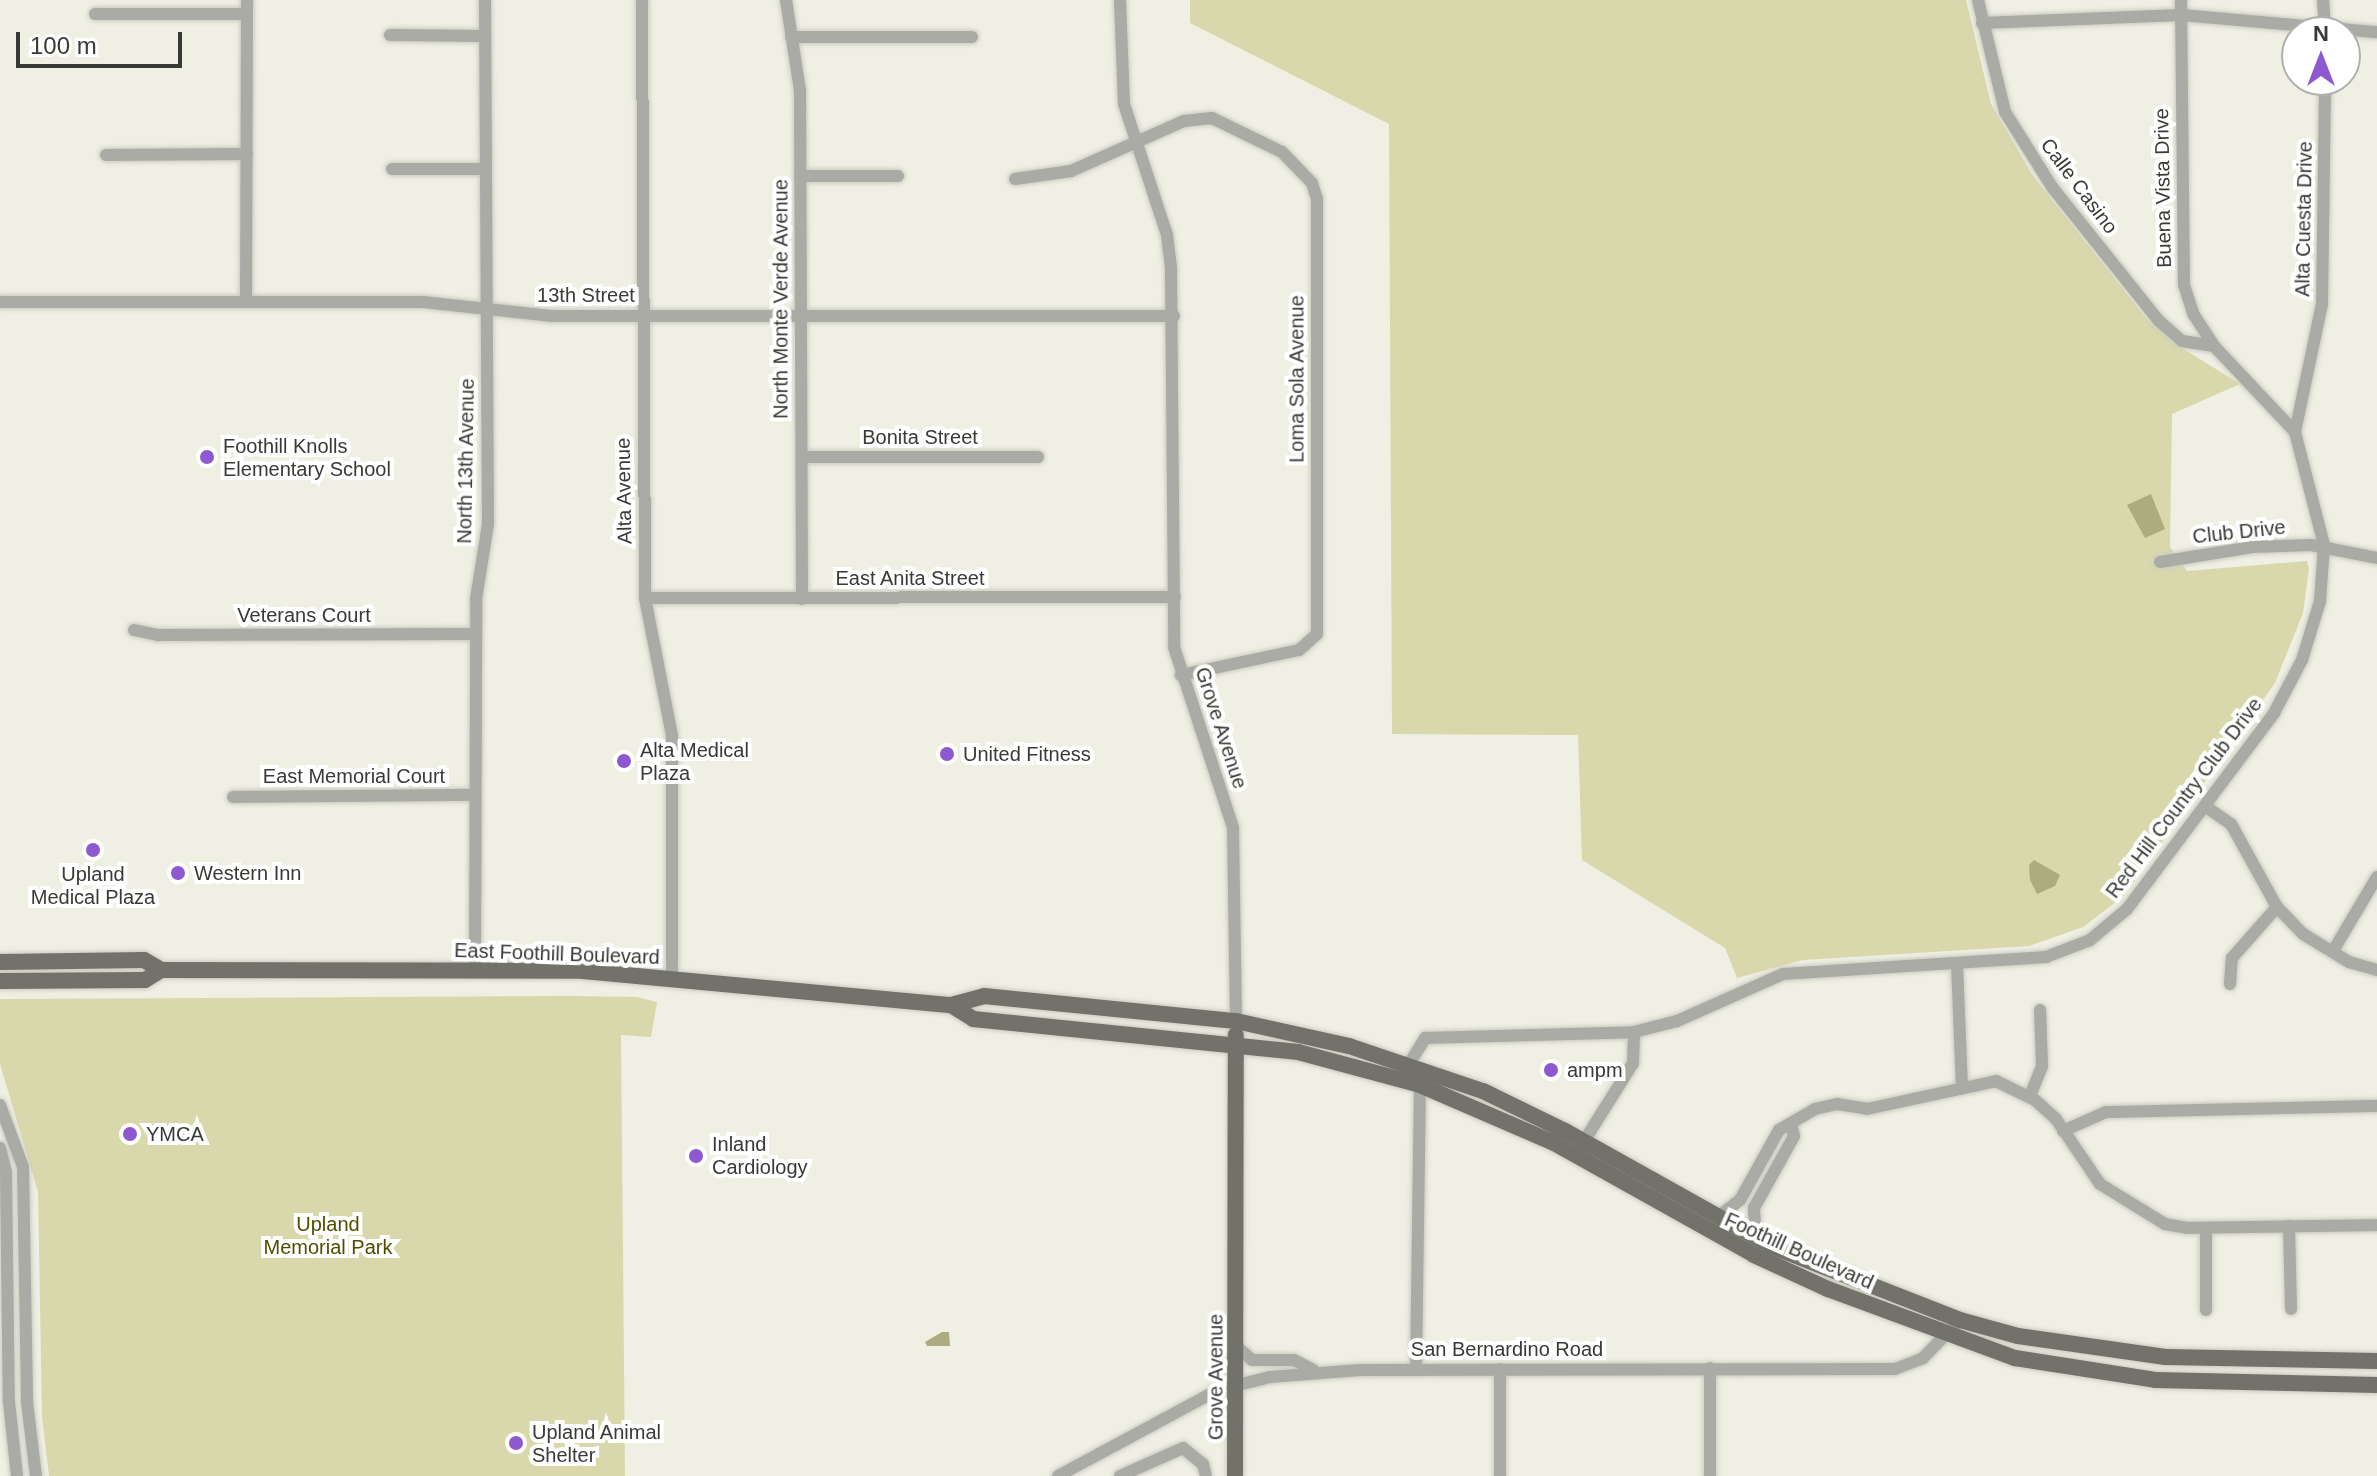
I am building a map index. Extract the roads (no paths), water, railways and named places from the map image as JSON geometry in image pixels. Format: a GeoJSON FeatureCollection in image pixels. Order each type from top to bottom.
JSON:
{"type":"FeatureCollection","features":[{"type":"Feature","properties":{"kind":"main road","name":"East Foothill Boulevard"},"geometry":{"type":"LineString","coordinates":[[0,962],[144,960],[161,970],[475,969],[672,979],[951,1005],[984,996],[1236,1021]]}},
{"type":"Feature","properties":{"kind":"main road","name":"East Foothill Boulevard"},"geometry":{"type":"LineString","coordinates":[[0,981],[145,980],[161,970]]}},
{"type":"Feature","properties":{"kind":"main road","name":"East Foothill Boulevard"},"geometry":{"type":"LineString","coordinates":[[951,1005],[973,1019],[1236,1043]]}},
{"type":"Feature","properties":{"kind":"main road","name":"Grove Avenue"},"geometry":{"type":"LineString","coordinates":[[1235,1476],[1236,1021]]}},
{"type":"Feature","properties":{"kind":"main road","name":"Foothill Boulevard"},"geometry":{"type":"LineString","coordinates":[[1236,1021],[1409,1064],[1508,1102],[1754,1255],[1947,1334],[2015,1358],[2150,1379],[2377,1385]]}},
{"type":"Feature","properties":{"kind":"main road","name":"Foothill Boulevard"},"geometry":{"type":"LineString","coordinates":[[1236,1043],[1298,1052],[1420,1085],[1486,1110],[1580,1148],[1756,1238],[1851,1281],[1960,1320],[2018,1336],[2166,1357],[2377,1361]]}},
{"type":"Feature","properties":{"kind":"street","name":"North 13th Avenue"},"geometry":{"type":"LineString","coordinates":[[475,969],[475,634],[488,524],[485,0]]}},
{"type":"Feature","properties":{"kind":"street","name":"Alta Avenue"},"geometry":{"type":"LineString","coordinates":[[642,0],[645,598],[672,735],[672,979]]}},
{"type":"Feature","properties":{"kind":"street","name":"North Monte Verde Avenue"},"geometry":{"type":"LineString","coordinates":[[786,0],[800,90],[802,599]]}},
{"type":"Feature","properties":{"kind":"street","name":"Grove Avenue"},"geometry":{"type":"LineString","coordinates":[[1120,0],[1124,104],[1167,235],[1174,316],[1174,642],[1181,675],[1233,828],[1236,1021]]}},
{"type":"Feature","properties":{"kind":"street","name":"Calle Casino"},"geometry":{"type":"LineString","coordinates":[[1978,0],[2005,112],[2052,187],[2159,321],[2182,341],[2214,346]]}},
{"type":"Feature","properties":{"kind":"street","name":"Buena Vista Drive"},"geometry":{"type":"LineString","coordinates":[[2181,0],[2184,285],[2194,315],[2214,346],[2295,432]]}},
{"type":"Feature","properties":{"kind":"street"},"geometry":{"type":"LineString","coordinates":[[95,14],[247,7],[246,301]]}},
{"type":"Feature","properties":{"kind":"street"},"geometry":{"type":"LineString","coordinates":[[1982,23],[2181,15],[2281,25]]}},
{"type":"Feature","properties":{"kind":"street"},"geometry":{"type":"LineString","coordinates":[[390,35],[485,36]]}},
{"type":"Feature","properties":{"kind":"street"},"geometry":{"type":"LineString","coordinates":[[791,37],[972,37]]}},
{"type":"Feature","properties":{"kind":"street","name":"Alta Cuesta Drive"},"geometry":{"type":"LineString","coordinates":[[2324,545],[2295,432],[2322,304],[2325,96]]}},
{"type":"Feature","properties":{"kind":"street","name":"Loma Sola Avenue"},"geometry":{"type":"LineString","coordinates":[[1015,179],[1071,171],[1184,121],[1212,118],[1282,152],[1301,166],[1317,199],[1317,634],[1299,650],[1181,675]]}},
{"type":"Feature","properties":{"kind":"street"},"geometry":{"type":"LineString","coordinates":[[106,155],[247,154]]}},
{"type":"Feature","properties":{"kind":"street"},"geometry":{"type":"LineString","coordinates":[[392,169],[486,169]]}},
{"type":"Feature","properties":{"kind":"street"},"geometry":{"type":"LineString","coordinates":[[800,176],[898,176]]}},
{"type":"Feature","properties":{"kind":"street","name":"13th Street"},"geometry":{"type":"LineString","coordinates":[[0,302],[423,302],[486,312],[642,315],[1174,316]]}},
{"type":"Feature","properties":{"kind":"street","name":"Bonita Street"},"geometry":{"type":"LineString","coordinates":[[802,457],[1038,457]]}},
{"type":"Feature","properties":{"kind":"street"},"geometry":{"type":"LineString","coordinates":[[2324,545],[2377,558]]}},
{"type":"Feature","properties":{"kind":"street","name":"Club Drive"},"geometry":{"type":"LineString","coordinates":[[2160,562],[2253,547],[2324,545]]}},
{"type":"Feature","properties":{"kind":"street","name":"Red Hill Country Club Drive"},"geometry":{"type":"LineString","coordinates":[[1409,1064],[1419,1042],[1433,1037],[1634,1032],[1677,1021],[1783,974],[2046,957],[2090,940],[2136,900],[2274,713],[2302,660],[2320,601],[2324,545]]}},
{"type":"Feature","properties":{"kind":"street","name":"East Anita Street"},"geometry":{"type":"LineString","coordinates":[[645,598],[1175,597]]}},
{"type":"Feature","properties":{"kind":"street","name":"Veterans Court"},"geometry":{"type":"LineString","coordinates":[[134,630],[158,635],[475,634]]}},
{"type":"Feature","properties":{"kind":"street","name":"East Memorial Court"},"geometry":{"type":"LineString","coordinates":[[233,797],[474,795]]}},
{"type":"Feature","properties":{"kind":"street"},"geometry":{"type":"LineString","coordinates":[[2205,806],[2231,824],[2244,841],[2277,907],[2303,934],[2377,970]]}},
{"type":"Feature","properties":{"kind":"street"},"geometry":{"type":"LineString","coordinates":[[2333,951],[2377,877]]}},
{"type":"Feature","properties":{"kind":"street"},"geometry":{"type":"LineString","coordinates":[[2230,984],[2232,958],[2277,907]]}},
{"type":"Feature","properties":{"kind":"street"},"geometry":{"type":"LineString","coordinates":[[1957,964],[1962,1086]]}},
{"type":"Feature","properties":{"kind":"street"},"geometry":{"type":"LineString","coordinates":[[2030,1096],[2042,1066],[2040,1010]]}},
{"type":"Feature","properties":{"kind":"street"},"geometry":{"type":"LineString","coordinates":[[1580,1148],[1633,1063],[1634,1032]]}},
{"type":"Feature","properties":{"kind":"street"},"geometry":{"type":"LineString","coordinates":[[1718,1217],[1740,1200],[1779,1130],[1815,1109],[1837,1104],[1867,1109],[1996,1081],[2030,1096],[2063,1131],[2100,1184],[2165,1224],[2206,1228],[2377,1225]]}},
{"type":"Feature","properties":{"kind":"street"},"geometry":{"type":"LineString","coordinates":[[1416,1370],[1420,1085]]}},
{"type":"Feature","properties":{"kind":"street"},"geometry":{"type":"LineString","coordinates":[[0,1105],[23,1167],[27,1402],[36,1476]]}},
{"type":"Feature","properties":{"kind":"street"},"geometry":{"type":"LineString","coordinates":[[2063,1131],[2106,1112],[2377,1106]]}},
{"type":"Feature","properties":{"kind":"street"},"geometry":{"type":"LineString","coordinates":[[1756,1238],[1754,1208],[1794,1136],[1791,1123]]}},
{"type":"Feature","properties":{"kind":"street"},"geometry":{"type":"LineString","coordinates":[[1772,1142],[1786,1150]]}},
{"type":"Feature","properties":{"kind":"street"},"geometry":{"type":"LineString","coordinates":[[0,1148],[9,1402],[17,1476]]}},
{"type":"Feature","properties":{"kind":"street"},"geometry":{"type":"LineString","coordinates":[[3,1173],[23,1167]]}},
{"type":"Feature","properties":{"kind":"street"},"geometry":{"type":"LineString","coordinates":[[1740,1200],[1754,1208]]}},
{"type":"Feature","properties":{"kind":"street"},"geometry":{"type":"LineString","coordinates":[[2289,1226],[2291,1309]]}},
{"type":"Feature","properties":{"kind":"street"},"geometry":{"type":"LineString","coordinates":[[2206,1228],[2206,1310]]}},
{"type":"Feature","properties":{"kind":"street","name":"San Bernardino Road"},"geometry":{"type":"LineString","coordinates":[[1058,1476],[1236,1384],[1314,1370],[1895,1369],[1923,1358],[1960,1320]]}},
{"type":"Feature","properties":{"kind":"street"},"geometry":{"type":"LineString","coordinates":[[1236,1346],[1252,1360],[1294,1360],[1314,1370]]}},
{"type":"Feature","properties":{"kind":"street"},"geometry":{"type":"LineString","coordinates":[[1710,1368],[1710,1476]]}},
{"type":"Feature","properties":{"kind":"street"},"geometry":{"type":"LineString","coordinates":[[1500,1369],[1500,1476]]}},
{"type":"Feature","properties":{"kind":"street"},"geometry":{"type":"LineString","coordinates":[[1120,1476],[1171,1449],[1183,1448],[1203,1464],[1206,1476]]}},
{"type":"Feature","properties":{"kind":"place","name":"Foothill Knolls Elementary School"},"geometry":{"type":"Point","coordinates":[207,457]}},
{"type":"Feature","properties":{"kind":"place","name":"United Fitness"},"geometry":{"type":"Point","coordinates":[947,754]}},
{"type":"Feature","properties":{"kind":"place","name":"Alta Medical Plaza"},"geometry":{"type":"Point","coordinates":[624,761]}},
{"type":"Feature","properties":{"kind":"place","name":"Upland Medical Plaza"},"geometry":{"type":"Point","coordinates":[93,850]}},
{"type":"Feature","properties":{"kind":"place","name":"Western Inn"},"geometry":{"type":"Point","coordinates":[178,873]}},
{"type":"Feature","properties":{"kind":"place","name":"ampm"},"geometry":{"type":"Point","coordinates":[1551,1070]}},
{"type":"Feature","properties":{"kind":"place","name":"YMCA"},"geometry":{"type":"Point","coordinates":[130,1134]}},
{"type":"Feature","properties":{"kind":"place","name":"Inland Cardiology"},"geometry":{"type":"Point","coordinates":[696,1156]}},
{"type":"Feature","properties":{"kind":"place","name":"Upland Animal Shelter"},"geometry":{"type":"Point","coordinates":[516,1443]}},
{"type":"Feature","properties":{"kind":"park label","name":"Upland Memorial Park"},"geometry":{"type":"Point","coordinates":[328,1236]}}]}
